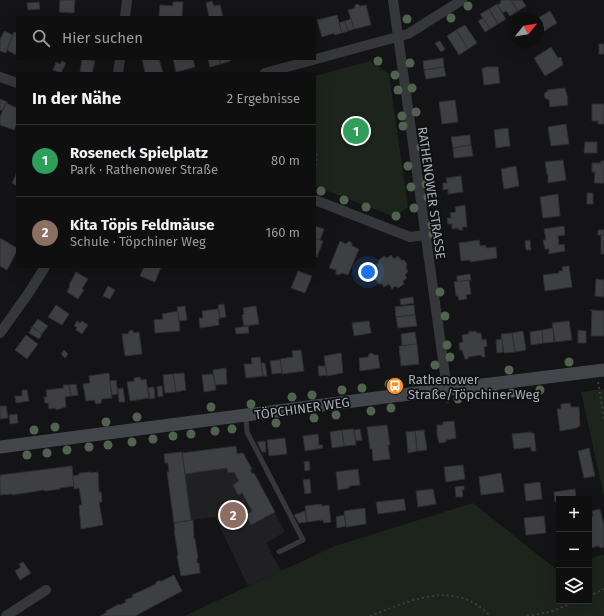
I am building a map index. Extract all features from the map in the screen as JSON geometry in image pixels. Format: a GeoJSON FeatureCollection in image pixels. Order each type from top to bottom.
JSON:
{"type":"FeatureCollection","features":[{"type":"Feature","properties":{"kind":"street"},"geometry":{"type":"LineString","coordinates":[[125,16],[127,0]]}},
{"type":"Feature","properties":{"kind":"street","name":"RATHENOWER STRASSE"},"geometry":{"type":"LineString","coordinates":[[392,0],[447,389]]}},
{"type":"Feature","properties":{"kind":"street"},"geometry":{"type":"LineString","coordinates":[[316,60],[398,38],[411,33],[462,0]]}},
{"type":"Feature","properties":{"kind":"street"},"geometry":{"type":"LineString","coordinates":[[118,72],[120,60]]}},
{"type":"Feature","properties":{"kind":"street"},"geometry":{"type":"LineString","coordinates":[[269,72],[314,60]]}},
{"type":"Feature","properties":{"kind":"street"},"geometry":{"type":"LineString","coordinates":[[0,77],[16,83]]}},
{"type":"Feature","properties":{"kind":"street"},"geometry":{"type":"LineString","coordinates":[[316,200],[410,236],[425,235]]}},
{"type":"Feature","properties":{"kind":"street"},"geometry":{"type":"LineString","coordinates":[[0,333],[24,301],[44,268]]}},
{"type":"Feature","properties":{"kind":"street","name":"TÖPCHINER WEG"},"geometry":{"type":"LineString","coordinates":[[0,448],[600,370]]}},
{"type":"Feature","properties":{"kind":"street"},"geometry":{"type":"LineString","coordinates":[[6,616],[46,590]]}},
{"type":"Feature","properties":{"kind":"lane"},"geometry":{"type":"LineString","coordinates":[[246,415],[247,432],[303,540],[279,552]]}},
{"type":"Feature","properties":{"kind":"path"},"geometry":{"type":"LineString","coordinates":[[316,152],[316,163]]}},
{"type":"Feature","properties":{"kind":"path"},"geometry":{"type":"LineString","coordinates":[[600,370],[604,420]]}},
{"type":"Feature","properties":{"kind":"path"},"geometry":{"type":"LineString","coordinates":[[592,594],[604,588]]}},
{"type":"Feature","properties":{"kind":"path"},"geometry":{"type":"LineString","coordinates":[[370,616],[422,597],[442,594],[471,601],[484,609],[490,616]]}},
{"type":"Feature","properties":{"kind":"path"},"geometry":{"type":"LineString","coordinates":[[527,616],[550,612],[569,604]]}},
{"type":"Feature","properties":{"kind":"shaded area"},"geometry":{"type":"Polygon","coordinates":[[[370,61],[389,74],[408,207],[394,217],[316,186],[316,76],[370,61]]]}},
{"type":"Feature","properties":{"kind":"shaded area"},"geometry":{"type":"Polygon","coordinates":[[[604,389],[604,496],[581,392],[604,389]]]}},
{"type":"Feature","properties":{"kind":"shaded area"},"geometry":{"type":"Polygon","coordinates":[[[182,453],[243,453],[285,532],[266,543],[281,571],[248,586],[215,517],[191,520],[182,453]]]}},
{"type":"Feature","properties":{"kind":"shaded area"},"geometry":{"type":"Polygon","coordinates":[[[473,503],[556,569],[556,604],[592,604],[592,558],[604,554],[604,616],[184,616],[335,546],[473,503]]]}},
{"type":"Feature","properties":{"kind":"building"},"geometry":{"type":"Polygon","coordinates":[[[60,0],[75,0],[74,13],[59,12],[60,0]]]}},
{"type":"Feature","properties":{"kind":"building"},"geometry":{"type":"Polygon","coordinates":[[[511,0],[518,11],[508,12],[508,14],[506,11],[503,13],[497,5],[501,3],[500,1],[511,0]]]}},
{"type":"Feature","properties":{"kind":"building"},"geometry":{"type":"Polygon","coordinates":[[[511,0],[522,0],[526,6],[518,11],[511,0]]]}},
{"type":"Feature","properties":{"kind":"building"},"geometry":{"type":"Polygon","coordinates":[[[212,1],[214,6],[220,5],[223,16],[209,16],[206,3],[212,1]]]}},
{"type":"Feature","properties":{"kind":"building"},"geometry":{"type":"Polygon","coordinates":[[[39,2],[40,9],[28,10],[27,3],[39,2]]]}},
{"type":"Feature","properties":{"kind":"building"},"geometry":{"type":"Polygon","coordinates":[[[173,2],[183,2],[182,16],[159,16],[160,5],[173,6],[173,2]]]}},
{"type":"Feature","properties":{"kind":"building"},"geometry":{"type":"Polygon","coordinates":[[[358,4],[360,6],[366,5],[371,25],[354,29],[348,10],[355,8],[355,5],[358,4]]]}},
{"type":"Feature","properties":{"kind":"building"},"geometry":{"type":"Polygon","coordinates":[[[497,4],[506,19],[498,24],[489,9],[497,4]]]}},
{"type":"Feature","properties":{"kind":"building"},"geometry":{"type":"Polygon","coordinates":[[[489,9],[498,24],[490,29],[480,14],[489,9]]]}},
{"type":"Feature","properties":{"kind":"building"},"geometry":{"type":"Polygon","coordinates":[[[550,11],[557,23],[544,31],[544,14],[550,11]]]}},
{"type":"Feature","properties":{"kind":"building"},"geometry":{"type":"Polygon","coordinates":[[[337,15],[342,33],[334,35],[334,33],[322,37],[317,20],[337,15]]]}},
{"type":"Feature","properties":{"kind":"building"},"geometry":{"type":"Polygon","coordinates":[[[483,18],[490,29],[485,32],[478,21],[483,18]]]}},
{"type":"Feature","properties":{"kind":"building"},"geometry":{"type":"Polygon","coordinates":[[[351,19],[354,29],[348,31],[345,21],[351,19]]]}},
{"type":"Feature","properties":{"kind":"building"},"geometry":{"type":"Polygon","coordinates":[[[345,21],[348,31],[342,33],[339,23],[345,21]]]}},
{"type":"Feature","properties":{"kind":"building"},"geometry":{"type":"Polygon","coordinates":[[[465,25],[477,43],[468,49],[456,30],[465,25]]]}},
{"type":"Feature","properties":{"kind":"building"},"geometry":{"type":"Polygon","coordinates":[[[456,30],[468,49],[459,55],[447,36],[456,30]]]}},
{"type":"Feature","properties":{"kind":"building"},"geometry":{"type":"Polygon","coordinates":[[[4,31],[13,35],[6,53],[0,51],[0,40],[4,31]]]}},
{"type":"Feature","properties":{"kind":"building"},"geometry":{"type":"Polygon","coordinates":[[[14,32],[16,33],[16,55],[7,50],[14,32]]]}},
{"type":"Feature","properties":{"kind":"building"},"geometry":{"type":"Polygon","coordinates":[[[440,41],[445,49],[441,52],[435,43],[440,41]]]}},
{"type":"Feature","properties":{"kind":"building"},"geometry":{"type":"Polygon","coordinates":[[[599,44],[604,44],[604,54],[599,54],[599,44]]]}},
{"type":"Feature","properties":{"kind":"building"},"geometry":{"type":"Polygon","coordinates":[[[551,47],[558,58],[561,57],[563,65],[545,76],[534,58],[551,47]]]}},
{"type":"Feature","properties":{"kind":"building"},"geometry":{"type":"Polygon","coordinates":[[[443,58],[444,67],[424,70],[423,61],[443,58]]]}},
{"type":"Feature","properties":{"kind":"building"},"geometry":{"type":"Polygon","coordinates":[[[82,60],[95,61],[92,72],[80,72],[82,60]]]}},
{"type":"Feature","properties":{"kind":"building"},"geometry":{"type":"Polygon","coordinates":[[[142,60],[159,60],[163,72],[145,72],[142,60]]]}},
{"type":"Feature","properties":{"kind":"building"},"geometry":{"type":"Polygon","coordinates":[[[173,60],[193,60],[195,67],[176,72],[173,60]]]}},
{"type":"Feature","properties":{"kind":"building"},"geometry":{"type":"Polygon","coordinates":[[[208,60],[219,60],[221,64],[210,67],[208,60]]]}},
{"type":"Feature","properties":{"kind":"building"},"geometry":{"type":"Polygon","coordinates":[[[219,60],[231,61],[221,64],[219,60]]]}},
{"type":"Feature","properties":{"kind":"building"},"geometry":{"type":"Polygon","coordinates":[[[62,61],[66,63],[62,72],[53,70],[56,62],[60,64],[62,61]]]}},
{"type":"Feature","properties":{"kind":"building"},"geometry":{"type":"Polygon","coordinates":[[[444,67],[446,76],[426,79],[424,70],[444,67]]]}},
{"type":"Feature","properties":{"kind":"building"},"geometry":{"type":"Polygon","coordinates":[[[486,67],[498,67],[500,83],[484,85],[482,69],[486,67]]]}},
{"type":"Feature","properties":{"kind":"building"},"geometry":{"type":"Polygon","coordinates":[[[565,88],[568,105],[550,107],[549,100],[545,98],[544,94],[548,92],[547,90],[565,88]]]}},
{"type":"Feature","properties":{"kind":"building"},"geometry":{"type":"Polygon","coordinates":[[[0,99],[7,102],[2,111],[0,110],[0,99]]]}},
{"type":"Feature","properties":{"kind":"building"},"geometry":{"type":"Polygon","coordinates":[[[455,100],[458,122],[442,124],[439,102],[455,100]]]}},
{"type":"Feature","properties":{"kind":"building"},"geometry":{"type":"Polygon","coordinates":[[[6,103],[16,108],[16,125],[14,130],[0,125],[0,117],[6,103]]]}},
{"type":"Feature","properties":{"kind":"building"},"geometry":{"type":"Polygon","coordinates":[[[592,104],[604,104],[604,124],[598,124],[598,121],[592,121],[592,104]]]}},
{"type":"Feature","properties":{"kind":"building"},"geometry":{"type":"Polygon","coordinates":[[[566,124],[569,144],[551,146],[548,127],[566,124]]]}},
{"type":"Feature","properties":{"kind":"building"},"geometry":{"type":"Polygon","coordinates":[[[508,128],[510,146],[496,148],[494,130],[508,128]]]}},
{"type":"Feature","properties":{"kind":"building"},"geometry":{"type":"Polygon","coordinates":[[[470,135],[471,145],[453,148],[451,137],[470,135]]]}},
{"type":"Feature","properties":{"kind":"building"},"geometry":{"type":"Polygon","coordinates":[[[585,142],[597,142],[597,153],[584,153],[585,142]]]}},
{"type":"Feature","properties":{"kind":"building"},"geometry":{"type":"Polygon","coordinates":[[[471,145],[473,156],[454,158],[453,148],[471,145]]]}},
{"type":"Feature","properties":{"kind":"building"},"geometry":{"type":"Polygon","coordinates":[[[563,160],[566,180],[548,183],[548,174],[545,162],[563,160]]]}},
{"type":"Feature","properties":{"kind":"building"},"geometry":{"type":"Polygon","coordinates":[[[601,161],[604,161],[604,183],[594,183],[595,172],[592,172],[592,163],[601,163],[601,161]]]}},
{"type":"Feature","properties":{"kind":"building"},"geometry":{"type":"Polygon","coordinates":[[[516,166],[519,186],[504,189],[501,169],[516,166]]]}},
{"type":"Feature","properties":{"kind":"building"},"geometry":{"type":"Polygon","coordinates":[[[16,174],[16,185],[12,183],[16,174]]]}},
{"type":"Feature","properties":{"kind":"building"},"geometry":{"type":"Polygon","coordinates":[[[461,176],[463,192],[448,194],[448,189],[443,190],[443,183],[447,183],[446,178],[461,176]]]}},
{"type":"Feature","properties":{"kind":"building"},"geometry":{"type":"Polygon","coordinates":[[[587,193],[593,193],[593,204],[587,204],[587,193]]]}},
{"type":"Feature","properties":{"kind":"building"},"geometry":{"type":"Polygon","coordinates":[[[558,194],[560,216],[543,218],[540,197],[558,194]]]}},
{"type":"Feature","properties":{"kind":"building"},"geometry":{"type":"Polygon","coordinates":[[[465,205],[467,227],[462,227],[463,230],[459,230],[458,228],[452,229],[452,224],[448,224],[447,218],[451,218],[450,213],[456,212],[455,207],[465,205]]]}},
{"type":"Feature","properties":{"kind":"building"},"geometry":{"type":"Polygon","coordinates":[[[316,226],[324,229],[320,240],[316,238],[316,226]]]}},
{"type":"Feature","properties":{"kind":"building"},"geometry":{"type":"Polygon","coordinates":[[[564,226],[565,235],[558,236],[559,245],[564,244],[565,251],[548,254],[549,249],[545,249],[543,240],[546,240],[544,229],[564,226]]]}},
{"type":"Feature","properties":{"kind":"building"},"geometry":{"type":"Polygon","coordinates":[[[598,230],[604,230],[604,235],[598,235],[598,230]]]}},
{"type":"Feature","properties":{"kind":"building"},"geometry":{"type":"Polygon","coordinates":[[[601,235],[604,235],[604,254],[601,254],[601,235]]]}},
{"type":"Feature","properties":{"kind":"building"},"geometry":{"type":"Polygon","coordinates":[[[0,238],[16,247],[16,253],[7,270],[0,266],[0,238]]]}},
{"type":"Feature","properties":{"kind":"building"},"geometry":{"type":"Polygon","coordinates":[[[316,238],[323,241],[316,257],[316,238]]]}},
{"type":"Feature","properties":{"kind":"building"},"geometry":{"type":"Polygon","coordinates":[[[479,240],[480,246],[486,245],[486,248],[496,247],[497,258],[470,262],[470,260],[461,261],[459,243],[479,240]]]}},
{"type":"Feature","properties":{"kind":"building"},"geometry":{"type":"Polygon","coordinates":[[[530,240],[531,250],[526,250],[525,241],[530,240]]]}},
{"type":"Feature","properties":{"kind":"building"},"geometry":{"type":"Polygon","coordinates":[[[340,241],[346,244],[349,241],[352,243],[352,246],[359,249],[348,275],[342,273],[339,275],[336,274],[336,270],[329,268],[340,241]]]}},
{"type":"Feature","properties":{"kind":"building"},"geometry":{"type":"Polygon","coordinates":[[[391,255],[394,259],[398,256],[401,260],[404,260],[407,264],[406,268],[408,271],[405,275],[407,278],[403,281],[404,284],[398,288],[395,286],[392,289],[389,284],[384,287],[382,284],[379,284],[375,279],[377,276],[374,273],[379,269],[376,265],[379,263],[379,260],[384,256],[387,258],[391,255]]]}},
{"type":"Feature","properties":{"kind":"building"},"geometry":{"type":"Polygon","coordinates":[[[569,266],[572,287],[545,291],[543,275],[559,273],[559,271],[563,271],[562,267],[569,266]]]}},
{"type":"Feature","properties":{"kind":"building"},"geometry":{"type":"Polygon","coordinates":[[[144,268],[161,268],[155,282],[140,276],[144,268]]]}},
{"type":"Feature","properties":{"kind":"building"},"geometry":{"type":"Polygon","coordinates":[[[298,271],[312,276],[305,293],[291,288],[298,271]]]}},
{"type":"Feature","properties":{"kind":"building"},"geometry":{"type":"Polygon","coordinates":[[[76,272],[88,279],[82,289],[84,290],[78,299],[67,292],[76,272]]]}},
{"type":"Feature","properties":{"kind":"building"},"geometry":{"type":"Polygon","coordinates":[[[470,274],[471,280],[457,282],[457,276],[470,274]]]}},
{"type":"Feature","properties":{"kind":"building"},"geometry":{"type":"Polygon","coordinates":[[[596,279],[604,280],[604,297],[595,296],[596,279]]]}},
{"type":"Feature","properties":{"kind":"building"},"geometry":{"type":"Polygon","coordinates":[[[469,280],[471,294],[466,295],[467,299],[459,300],[458,296],[456,296],[454,282],[469,280]]]}},
{"type":"Feature","properties":{"kind":"building"},"geometry":{"type":"Polygon","coordinates":[[[108,286],[115,290],[110,299],[103,296],[108,286]]]}},
{"type":"Feature","properties":{"kind":"building"},"geometry":{"type":"Polygon","coordinates":[[[413,297],[414,303],[401,305],[400,299],[413,297]]]}},
{"type":"Feature","properties":{"kind":"building"},"geometry":{"type":"Polygon","coordinates":[[[224,304],[226,317],[220,318],[218,305],[224,304]]]}},
{"type":"Feature","properties":{"kind":"building"},"geometry":{"type":"Polygon","coordinates":[[[56,305],[69,314],[62,325],[48,317],[56,305]]]}},
{"type":"Feature","properties":{"kind":"building"},"geometry":{"type":"Polygon","coordinates":[[[414,305],[415,315],[396,317],[395,307],[414,305]]]}},
{"type":"Feature","properties":{"kind":"building"},"geometry":{"type":"Polygon","coordinates":[[[185,306],[187,320],[179,321],[177,307],[185,306]]]}},
{"type":"Feature","properties":{"kind":"building"},"geometry":{"type":"Polygon","coordinates":[[[256,306],[259,324],[244,326],[242,315],[244,314],[243,308],[256,306]]]}},
{"type":"Feature","properties":{"kind":"building"},"geometry":{"type":"Polygon","coordinates":[[[218,309],[220,319],[218,319],[219,325],[200,328],[199,318],[203,318],[202,311],[218,309]]]}},
{"type":"Feature","properties":{"kind":"building"},"geometry":{"type":"Polygon","coordinates":[[[590,310],[604,311],[604,336],[591,336],[592,311],[590,310]]]}},
{"type":"Feature","properties":{"kind":"building"},"geometry":{"type":"Polygon","coordinates":[[[178,311],[180,331],[155,333],[154,320],[163,319],[162,314],[178,311]]]}},
{"type":"Feature","properties":{"kind":"building"},"geometry":{"type":"Polygon","coordinates":[[[415,315],[417,326],[398,328],[396,317],[415,315]]]}},
{"type":"Feature","properties":{"kind":"building"},"geometry":{"type":"Polygon","coordinates":[[[38,319],[48,326],[42,334],[32,327],[38,319]]]}},
{"type":"Feature","properties":{"kind":"building"},"geometry":{"type":"Polygon","coordinates":[[[77,321],[80,323],[82,321],[88,325],[82,334],[76,330],[77,327],[74,326],[77,321]]]}},
{"type":"Feature","properties":{"kind":"building"},"geometry":{"type":"Polygon","coordinates":[[[369,321],[371,333],[354,336],[352,323],[369,321]]]}},
{"type":"Feature","properties":{"kind":"building"},"geometry":{"type":"Polygon","coordinates":[[[569,321],[572,340],[555,342],[552,323],[569,321]]]}},
{"type":"Feature","properties":{"kind":"building"},"geometry":{"type":"Polygon","coordinates":[[[248,326],[249,333],[236,334],[235,328],[248,326]]]}},
{"type":"Feature","properties":{"kind":"building"},"geometry":{"type":"Polygon","coordinates":[[[32,327],[42,334],[39,339],[29,333],[32,327]]]}},
{"type":"Feature","properties":{"kind":"building"},"geometry":{"type":"Polygon","coordinates":[[[553,328],[554,342],[543,343],[542,330],[553,328]]]}},
{"type":"Feature","properties":{"kind":"building"},"geometry":{"type":"Polygon","coordinates":[[[132,330],[134,333],[139,332],[142,354],[125,356],[122,334],[128,334],[129,331],[132,330]]]}},
{"type":"Feature","properties":{"kind":"building"},"geometry":{"type":"Polygon","coordinates":[[[542,330],[543,343],[531,345],[530,332],[542,330]]]}},
{"type":"Feature","properties":{"kind":"building"},"geometry":{"type":"Polygon","coordinates":[[[578,330],[586,331],[586,343],[578,343],[578,330]]]}},
{"type":"Feature","properties":{"kind":"building"},"geometry":{"type":"Polygon","coordinates":[[[476,331],[476,333],[481,333],[482,340],[486,339],[487,346],[484,347],[485,357],[482,357],[481,355],[468,357],[468,359],[465,359],[462,350],[460,350],[459,343],[463,342],[462,335],[469,334],[468,332],[476,331]]]}},
{"type":"Feature","properties":{"kind":"building"},"geometry":{"type":"Polygon","coordinates":[[[523,331],[526,350],[515,352],[512,333],[523,331]]]}},
{"type":"Feature","properties":{"kind":"building"},"geometry":{"type":"Polygon","coordinates":[[[415,332],[417,344],[402,346],[401,334],[415,332]]]}},
{"type":"Feature","properties":{"kind":"building"},"geometry":{"type":"Polygon","coordinates":[[[512,333],[515,352],[504,353],[501,334],[512,333]]]}},
{"type":"Feature","properties":{"kind":"building"},"geometry":{"type":"Polygon","coordinates":[[[26,335],[38,344],[27,359],[15,350],[26,335]]]}},
{"type":"Feature","properties":{"kind":"building"},"geometry":{"type":"Polygon","coordinates":[[[502,339],[503,352],[497,353],[496,340],[502,339]]]}},
{"type":"Feature","properties":{"kind":"building"},"geometry":{"type":"Polygon","coordinates":[[[417,344],[419,364],[401,366],[399,346],[417,344]]]}},
{"type":"Feature","properties":{"kind":"building"},"geometry":{"type":"Polygon","coordinates":[[[64,350],[68,354],[65,358],[61,354],[64,350]]]}},
{"type":"Feature","properties":{"kind":"building"},"geometry":{"type":"Polygon","coordinates":[[[301,350],[304,371],[282,374],[280,359],[293,357],[292,351],[301,350]]]}},
{"type":"Feature","properties":{"kind":"building"},"geometry":{"type":"Polygon","coordinates":[[[341,353],[343,373],[327,376],[324,356],[341,353]]]}},
{"type":"Feature","properties":{"kind":"building"},"geometry":{"type":"Polygon","coordinates":[[[372,353],[374,355],[378,355],[380,368],[360,371],[359,358],[368,357],[369,354],[372,353]]]}},
{"type":"Feature","properties":{"kind":"building"},"geometry":{"type":"Polygon","coordinates":[[[260,357],[263,376],[246,378],[244,364],[252,364],[251,358],[260,357]]]}},
{"type":"Feature","properties":{"kind":"building"},"geometry":{"type":"Polygon","coordinates":[[[280,360],[282,373],[272,374],[270,361],[280,360]]]}},
{"type":"Feature","properties":{"kind":"building"},"geometry":{"type":"Polygon","coordinates":[[[261,363],[265,363],[267,376],[263,376],[261,363]]]}},
{"type":"Feature","properties":{"kind":"building"},"geometry":{"type":"Polygon","coordinates":[[[318,366],[325,366],[327,375],[319,376],[318,366]]]}},
{"type":"Feature","properties":{"kind":"building"},"geometry":{"type":"Polygon","coordinates":[[[226,368],[227,384],[215,385],[213,370],[226,368]]]}},
{"type":"Feature","properties":{"kind":"building"},"geometry":{"type":"Polygon","coordinates":[[[109,373],[112,398],[102,399],[101,403],[96,404],[94,400],[86,401],[83,384],[90,383],[89,376],[109,373]]]}},
{"type":"Feature","properties":{"kind":"building"},"geometry":{"type":"Polygon","coordinates":[[[184,373],[186,390],[176,392],[173,374],[184,373]]]}},
{"type":"Feature","properties":{"kind":"building"},"geometry":{"type":"Polygon","coordinates":[[[173,374],[176,392],[165,393],[163,375],[173,374]]]}},
{"type":"Feature","properties":{"kind":"building"},"geometry":{"type":"Polygon","coordinates":[[[213,374],[216,390],[204,392],[202,375],[213,374]]]}},
{"type":"Feature","properties":{"kind":"building"},"geometry":{"type":"Polygon","coordinates":[[[140,377],[141,380],[146,379],[149,398],[130,401],[127,382],[134,381],[134,378],[140,377]]]}},
{"type":"Feature","properties":{"kind":"building"},"geometry":{"type":"Polygon","coordinates":[[[116,380],[118,394],[112,395],[110,381],[116,380]]]}},
{"type":"Feature","properties":{"kind":"building"},"geometry":{"type":"Polygon","coordinates":[[[76,384],[78,395],[71,396],[69,385],[76,384]]]}},
{"type":"Feature","properties":{"kind":"building"},"geometry":{"type":"Polygon","coordinates":[[[63,385],[69,385],[71,396],[65,397],[66,407],[56,410],[56,408],[49,409],[48,403],[45,403],[44,397],[47,397],[46,390],[64,388],[63,385]]]}},
{"type":"Feature","properties":{"kind":"building"},"geometry":{"type":"Polygon","coordinates":[[[162,386],[163,396],[158,397],[157,387],[162,386]]]}},
{"type":"Feature","properties":{"kind":"building"},"geometry":{"type":"Polygon","coordinates":[[[154,387],[155,398],[150,399],[148,388],[154,387]]]}},
{"type":"Feature","properties":{"kind":"building"},"geometry":{"type":"Polygon","coordinates":[[[123,388],[125,402],[119,402],[118,389],[123,388]]]}},
{"type":"Feature","properties":{"kind":"building"},"geometry":{"type":"Polygon","coordinates":[[[22,390],[27,390],[29,401],[16,403],[15,396],[22,396],[22,390]]]}},
{"type":"Feature","properties":{"kind":"building"},"geometry":{"type":"Polygon","coordinates":[[[570,403],[571,407],[579,407],[580,426],[577,428],[560,431],[557,409],[561,409],[561,404],[570,403]]]}},
{"type":"Feature","properties":{"kind":"building"},"geometry":{"type":"Polygon","coordinates":[[[0,406],[6,406],[8,418],[0,419],[0,406]]]}},
{"type":"Feature","properties":{"kind":"building"},"geometry":{"type":"Polygon","coordinates":[[[17,414],[18,423],[10,424],[9,415],[17,414]]]}},
{"type":"Feature","properties":{"kind":"building"},"geometry":{"type":"Polygon","coordinates":[[[454,421],[456,438],[439,443],[437,425],[443,425],[443,422],[454,421]]]}},
{"type":"Feature","properties":{"kind":"building"},"geometry":{"type":"Polygon","coordinates":[[[387,425],[390,445],[388,445],[390,459],[373,461],[367,427],[387,425]]]}},
{"type":"Feature","properties":{"kind":"building"},"geometry":{"type":"Polygon","coordinates":[[[354,429],[356,445],[344,446],[342,430],[354,429]]]}},
{"type":"Feature","properties":{"kind":"building"},"geometry":{"type":"Polygon","coordinates":[[[360,429],[362,440],[356,441],[354,430],[360,429]]]}},
{"type":"Feature","properties":{"kind":"building"},"geometry":{"type":"Polygon","coordinates":[[[342,430],[344,446],[332,448],[330,432],[342,430]]]}},
{"type":"Feature","properties":{"kind":"building"},"geometry":{"type":"Polygon","coordinates":[[[424,430],[427,450],[417,451],[415,431],[424,430]]]}},
{"type":"Feature","properties":{"kind":"building"},"geometry":{"type":"Polygon","coordinates":[[[415,431],[417,451],[408,453],[406,432],[415,431]]]}},
{"type":"Feature","properties":{"kind":"building"},"geometry":{"type":"Polygon","coordinates":[[[532,432],[532,434],[534,433],[536,451],[531,451],[531,447],[514,449],[512,434],[532,432]]]}},
{"type":"Feature","properties":{"kind":"building"},"geometry":{"type":"Polygon","coordinates":[[[318,434],[319,445],[322,445],[323,448],[305,451],[303,436],[318,434]]]}},
{"type":"Feature","properties":{"kind":"building"},"geometry":{"type":"Polygon","coordinates":[[[285,438],[287,454],[269,456],[267,440],[285,438]]]}},
{"type":"Feature","properties":{"kind":"building"},"geometry":{"type":"Polygon","coordinates":[[[265,441],[266,452],[262,452],[257,442],[265,441]]]}},
{"type":"Feature","properties":{"kind":"building"},"geometry":{"type":"Polygon","coordinates":[[[236,446],[237,454],[243,453],[252,469],[250,470],[252,474],[254,473],[275,512],[251,525],[246,515],[252,511],[242,493],[238,495],[233,485],[239,481],[234,472],[228,473],[227,468],[185,474],[182,453],[236,446]]]}},
{"type":"Feature","properties":{"kind":"building"},"geometry":{"type":"Polygon","coordinates":[[[589,448],[595,476],[584,478],[578,451],[589,448]]]}},
{"type":"Feature","properties":{"kind":"building"},"geometry":{"type":"Polygon","coordinates":[[[182,452],[191,520],[174,523],[167,472],[169,472],[168,463],[165,463],[164,454],[182,452]]]}},
{"type":"Feature","properties":{"kind":"building"},"geometry":{"type":"Polygon","coordinates":[[[309,461],[310,470],[305,471],[304,462],[309,461]]]}},
{"type":"Feature","properties":{"kind":"building"},"geometry":{"type":"Polygon","coordinates":[[[463,465],[465,479],[446,482],[444,467],[463,465]]]}},
{"type":"Feature","properties":{"kind":"building"},"geometry":{"type":"Polygon","coordinates":[[[72,466],[74,486],[45,491],[0,495],[0,475],[72,466]]]}},
{"type":"Feature","properties":{"kind":"building"},"geometry":{"type":"Polygon","coordinates":[[[358,469],[360,485],[349,486],[349,488],[338,490],[336,472],[358,469]]]}},
{"type":"Feature","properties":{"kind":"building"},"geometry":{"type":"Polygon","coordinates":[[[98,472],[99,492],[101,492],[102,502],[99,502],[103,525],[81,529],[79,505],[82,505],[79,488],[74,489],[73,476],[79,475],[79,473],[98,472]]]}},
{"type":"Feature","properties":{"kind":"building"},"geometry":{"type":"Polygon","coordinates":[[[501,473],[504,492],[481,495],[479,477],[501,473]]]}},
{"type":"Feature","properties":{"kind":"building"},"geometry":{"type":"Polygon","coordinates":[[[310,479],[311,493],[305,494],[303,480],[310,479]]]}},
{"type":"Feature","properties":{"kind":"building"},"geometry":{"type":"Polygon","coordinates":[[[540,482],[542,499],[526,501],[524,484],[540,482]]]}},
{"type":"Feature","properties":{"kind":"building"},"geometry":{"type":"Polygon","coordinates":[[[464,486],[464,490],[462,490],[463,497],[456,497],[455,487],[464,486]]]}},
{"type":"Feature","properties":{"kind":"building"},"geometry":{"type":"Polygon","coordinates":[[[433,489],[436,504],[418,507],[416,491],[433,489]]]}},
{"type":"Feature","properties":{"kind":"building"},"geometry":{"type":"Polygon","coordinates":[[[575,489],[576,496],[556,496],[555,502],[554,492],[575,489]]]}},
{"type":"Feature","properties":{"kind":"building"},"geometry":{"type":"Polygon","coordinates":[[[404,499],[406,510],[378,514],[376,502],[404,499]]]}},
{"type":"Feature","properties":{"kind":"building"},"geometry":{"type":"Polygon","coordinates":[[[321,504],[322,506],[329,505],[331,522],[324,523],[323,520],[307,522],[305,506],[321,504]]]}},
{"type":"Feature","properties":{"kind":"building"},"geometry":{"type":"Polygon","coordinates":[[[365,508],[366,524],[346,527],[344,511],[365,508]]]}},
{"type":"Feature","properties":{"kind":"building"},"geometry":{"type":"Polygon","coordinates":[[[600,509],[604,526],[604,547],[592,547],[592,511],[600,509]]]}},
{"type":"Feature","properties":{"kind":"building"},"geometry":{"type":"Polygon","coordinates":[[[305,511],[307,522],[299,523],[294,515],[305,511]]]}},
{"type":"Feature","properties":{"kind":"building"},"geometry":{"type":"Polygon","coordinates":[[[344,515],[346,526],[337,528],[336,517],[344,515]]]}},
{"type":"Feature","properties":{"kind":"building"},"geometry":{"type":"Polygon","coordinates":[[[544,516],[546,533],[526,535],[524,518],[544,516]]]}},
{"type":"Feature","properties":{"kind":"building"},"geometry":{"type":"Polygon","coordinates":[[[193,520],[194,539],[198,558],[197,563],[199,563],[200,573],[181,576],[177,556],[174,523],[193,520]]]}},
{"type":"Feature","properties":{"kind":"building"},"geometry":{"type":"Polygon","coordinates":[[[23,562],[31,573],[20,580],[15,571],[21,567],[19,564],[23,562]]]}},
{"type":"Feature","properties":{"kind":"building"},"geometry":{"type":"Polygon","coordinates":[[[174,575],[182,591],[135,616],[100,616],[119,604],[120,605],[126,602],[125,600],[133,597],[132,595],[156,584],[155,583],[160,580],[160,582],[174,575]]]}},
{"type":"Feature","properties":{"kind":"place","name":"Roseneck Spielplatz"},"geometry":{"type":"Point","coordinates":[356,131]}},
{"type":"Feature","properties":{"kind":"place","name":"Rathenower Straße/Töpchiner Weg"},"geometry":{"type":"Point","coordinates":[395,386]}},
{"type":"Feature","properties":{"kind":"place","name":"Kita Töpis Feldmäuse"},"geometry":{"type":"Point","coordinates":[233,515]}}]}
